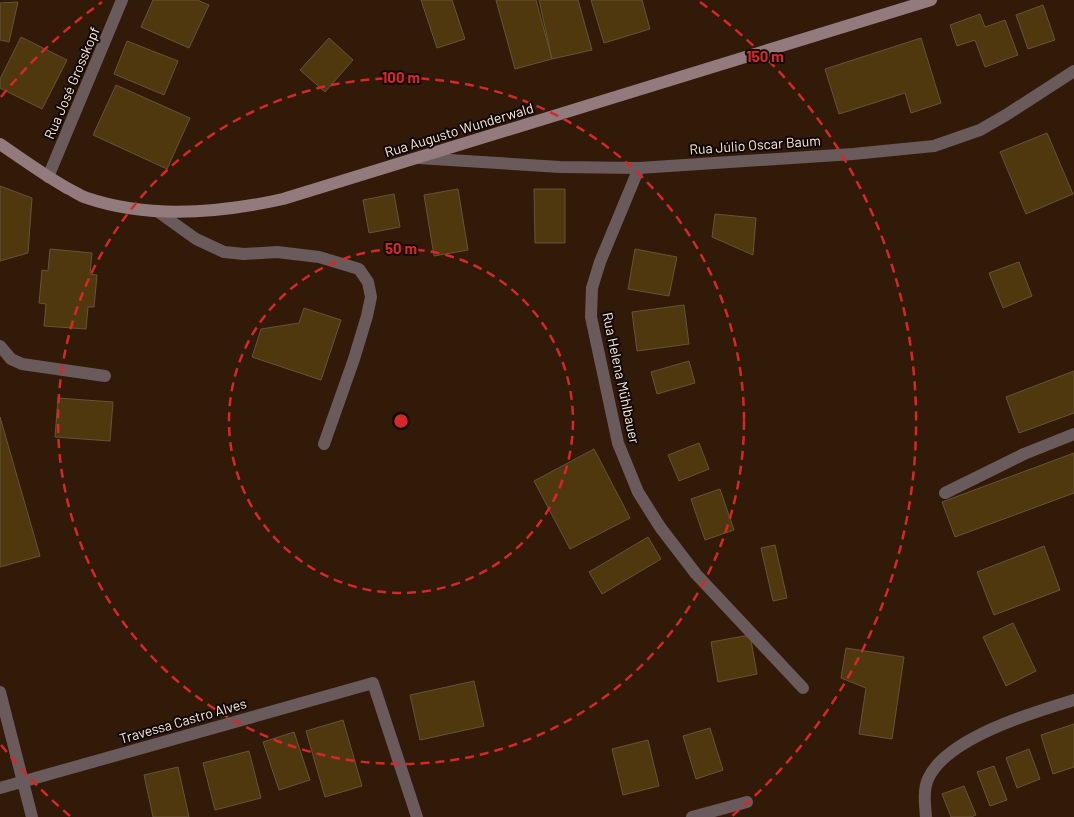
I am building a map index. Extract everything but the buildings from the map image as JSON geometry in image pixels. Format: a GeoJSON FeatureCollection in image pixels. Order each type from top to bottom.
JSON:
{"type":"FeatureCollection","features":[{"type":"Feature","properties":{"kind":"main road","name":"Rua Augusto Wunderwald"},"geometry":{"type":"LineString","coordinates":[[0,144],[48,177],[86,198],[130,208],[157,211],[251,206],[283,199],[931,0]]}},
{"type":"Feature","properties":{"kind":"street","name":"Rua José Grosskopf"},"geometry":{"type":"LineString","coordinates":[[48,177],[122,0]]}},
{"type":"Feature","properties":{"kind":"street","name":"Rua Júlio Oscar Baum"},"geometry":{"type":"LineString","coordinates":[[418,158],[551,166],[639,168],[853,154],[934,146],[980,130],[1006,116],[1074,71]]}},
{"type":"Feature","properties":{"kind":"street","name":"Rua Helena Mühlbauer"},"geometry":{"type":"LineString","coordinates":[[639,168],[600,262],[592,288],[591,317],[618,443],[638,492],[660,527],[696,574],[804,688]]}},
{"type":"Feature","properties":{"kind":"street"},"geometry":{"type":"LineString","coordinates":[[157,211],[196,239],[224,252],[244,254],[278,252],[319,257],[359,270],[368,282],[371,297],[367,316],[354,360],[324,444]]}},
{"type":"Feature","properties":{"kind":"street"},"geometry":{"type":"LineString","coordinates":[[0,346],[11,359],[22,364],[105,376]]}},
{"type":"Feature","properties":{"kind":"street"},"geometry":{"type":"LineString","coordinates":[[945,493],[1010,460],[1074,434]]}},
{"type":"Feature","properties":{"kind":"street","name":"Travessa Castro Alves"},"geometry":{"type":"LineString","coordinates":[[0,788],[373,683],[417,817]]}},
{"type":"Feature","properties":{"kind":"street"},"geometry":{"type":"LineString","coordinates":[[0,692],[32,817]]}},
{"type":"Feature","properties":{"kind":"street"},"geometry":{"type":"LineString","coordinates":[[926,817],[925,798],[927,780],[934,768],[950,753],[992,728],[1016,718],[1074,700]]}},
{"type":"Feature","properties":{"kind":"street"},"geometry":{"type":"LineString","coordinates":[[692,817],[747,802]]}}]}
